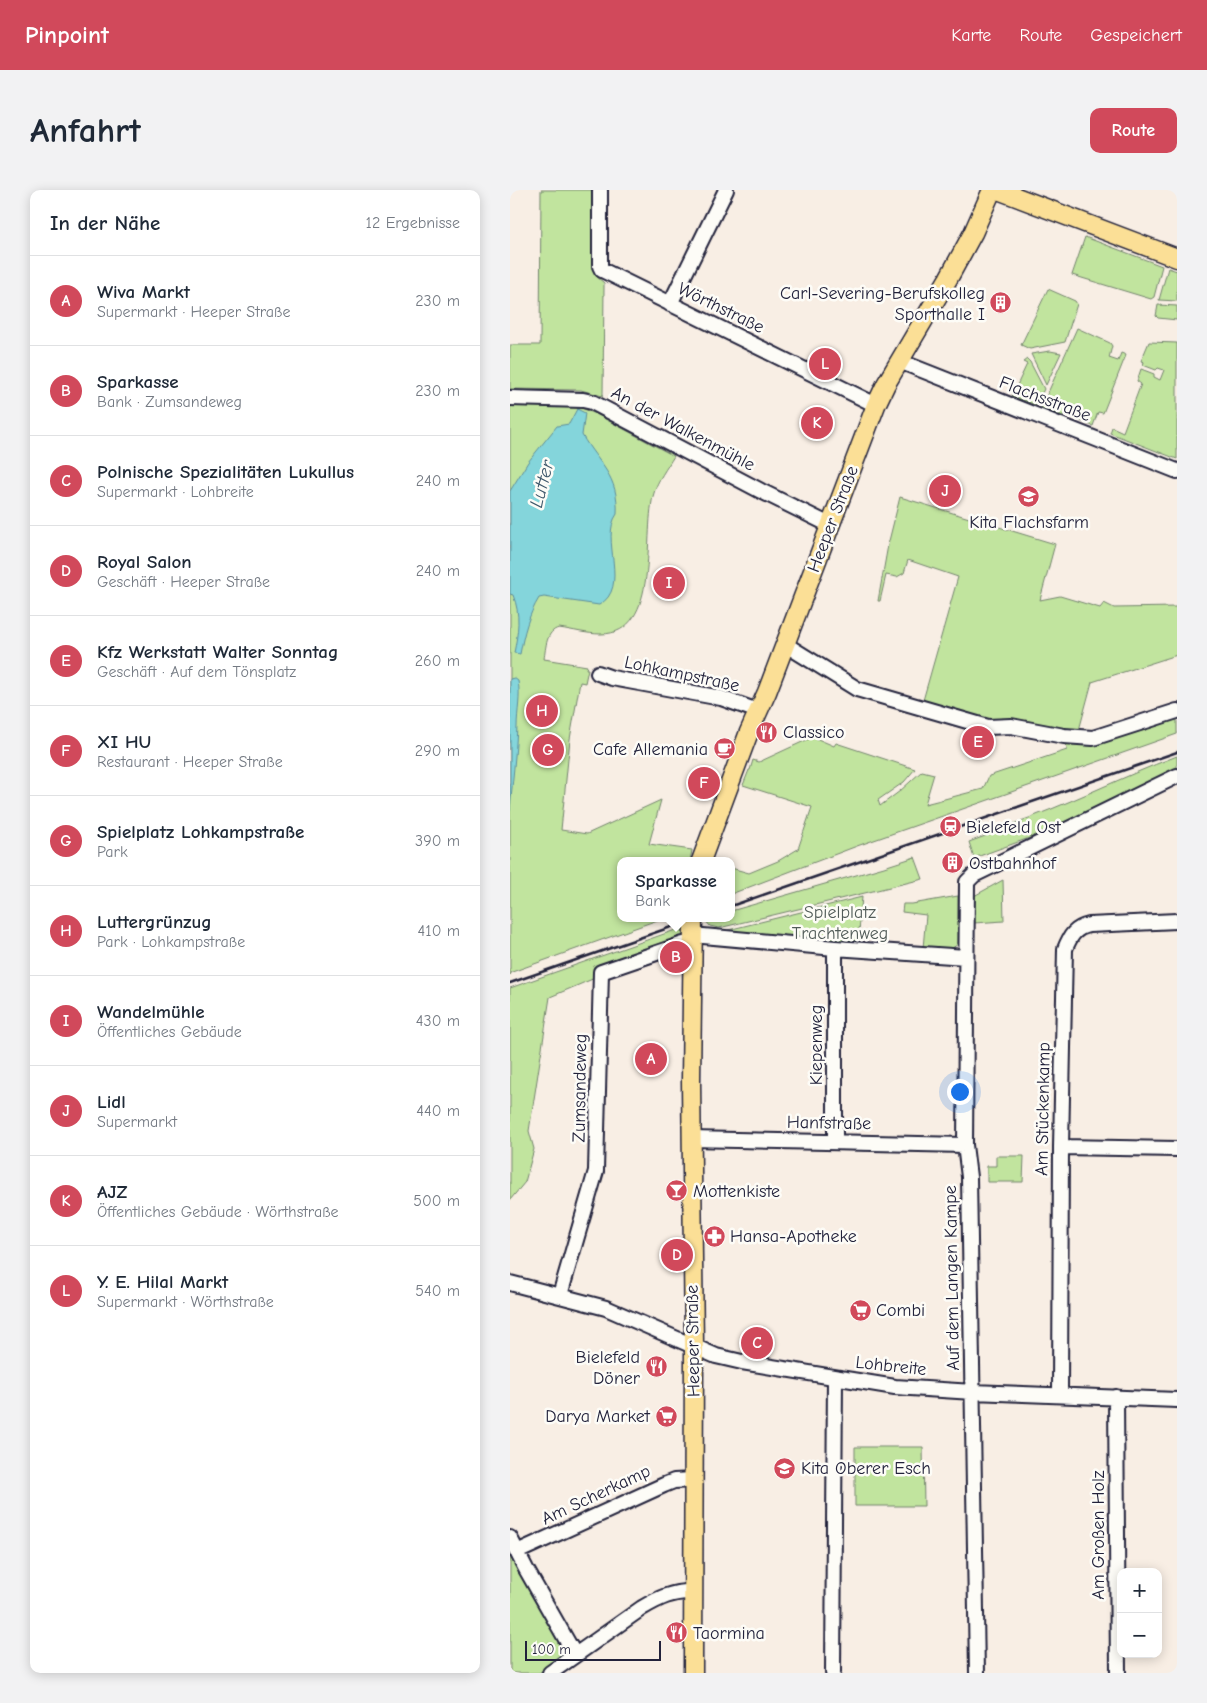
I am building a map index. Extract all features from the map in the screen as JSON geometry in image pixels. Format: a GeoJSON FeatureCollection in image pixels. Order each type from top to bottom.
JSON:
{"type":"FeatureCollection","features":[{"type":"Feature","properties":{"kind":"main road","name":"Heeper Straße"},"geometry":{"type":"LineString","coordinates":[[703,857],[876,405],[886,384],[973,233],[992,190]]}},
{"type":"Feature","properties":{"kind":"main road"},"geometry":{"type":"LineString","coordinates":[[998,190],[1177,258]]}},
{"type":"Feature","properties":{"kind":"main road","name":"Heeper Straße"},"geometry":{"type":"LineString","coordinates":[[692,932],[693,1673]]}},
{"type":"Feature","properties":{"kind":"street","name":"Wörthstraße"},"geometry":{"type":"LineString","coordinates":[[600,190],[600,266],[602,270],[876,405]]}},
{"type":"Feature","properties":{"kind":"street"},"geometry":{"type":"LineString","coordinates":[[670,304],[726,190]]}},
{"type":"Feature","properties":{"kind":"street","name":"Flachsstraße"},"geometry":{"type":"LineString","coordinates":[[899,361],[1177,471]]}},
{"type":"Feature","properties":{"kind":"street","name":"An der Walkenmühle"},"geometry":{"type":"LineString","coordinates":[[510,398],[583,400],[592,402],[830,525]]}},
{"type":"Feature","properties":{"kind":"street"},"geometry":{"type":"LineString","coordinates":[[784,646],[791,648],[856,689],[988,727],[1011,726],[1064,736],[1093,738],[1177,711]]}},
{"type":"Feature","properties":{"kind":"street","name":"Lohkampstraße"},"geometry":{"type":"LineString","coordinates":[[598,673],[612,678],[721,698],[758,711]]}},
{"type":"Feature","properties":{"kind":"street","name":"Auf dem Langen Kampe"},"geometry":{"type":"LineString","coordinates":[[977,1673],[969,1176],[965,1145],[967,882],[974,875],[1177,776]]}},
{"type":"Feature","properties":{"kind":"street","name":"Am Stückenkamp"},"geometry":{"type":"LineString","coordinates":[[1060,1395],[1061,1147],[1065,949],[1069,938],[1075,930],[1089,925],[1177,921]]}},
{"type":"Feature","properties":{"kind":"street"},"geometry":{"type":"LineString","coordinates":[[692,932],[835,948],[966,957]]}},
{"type":"Feature","properties":{"kind":"street","name":"Zumsandeweg"},"geometry":{"type":"LineString","coordinates":[[560,1295],[596,1171],[602,972],[683,944],[692,932]]}},
{"type":"Feature","properties":{"kind":"street","name":"Kiepenweg"},"geometry":{"type":"LineString","coordinates":[[835,948],[835,1142]]}},
{"type":"Feature","properties":{"kind":"street","name":"Hanfstraße"},"geometry":{"type":"LineString","coordinates":[[691,1139],[965,1145]]}},
{"type":"Feature","properties":{"kind":"street"},"geometry":{"type":"LineString","coordinates":[[1061,1147],[1177,1149]]}},
{"type":"Feature","properties":{"kind":"street","name":"Lohbreite"},"geometry":{"type":"LineString","coordinates":[[510,1283],[606,1308],[716,1356],[742,1362],[895,1387],[1177,1400]]}},
{"type":"Feature","properties":{"kind":"street"},"geometry":{"type":"LineString","coordinates":[[834,1673],[835,1378]]}},
{"type":"Feature","properties":{"kind":"street","name":"Am Großen Holz"},"geometry":{"type":"LineString","coordinates":[[1116,1397],[1118,1673]]}},
{"type":"Feature","properties":{"kind":"street","name":"Am Scherkamp"},"geometry":{"type":"LineString","coordinates":[[517,1552],[664,1485],[674,1481],[693,1480]]}},
{"type":"Feature","properties":{"kind":"street"},"geometry":{"type":"LineString","coordinates":[[510,1538],[575,1654]]}},
{"type":"Feature","properties":{"kind":"street"},"geometry":{"type":"LineString","coordinates":[[550,1673],[575,1654],[658,1599],[679,1591],[693,1592]]}},
{"type":"Feature","properties":{"kind":"green space"},"geometry":{"type":"Polygon","coordinates":[[[541,190],[597,190],[596,276],[604,283],[602,396],[581,390],[510,389],[510,345],[540,345],[541,190]]]}},
{"type":"Feature","properties":{"kind":"green space"},"geometry":{"type":"Polygon","coordinates":[[[1085,237],[1162,266],[1154,297],[1151,299],[1072,275],[1085,237]]]}},
{"type":"Feature","properties":{"kind":"green space"},"geometry":{"type":"Polygon","coordinates":[[[1168,268],[1177,271],[1177,301],[1159,300],[1168,268]]]}},
{"type":"Feature","properties":{"kind":"green space"},"geometry":{"type":"Polygon","coordinates":[[[1048,289],[1075,301],[1077,304],[1065,342],[1030,349],[1021,345],[1048,289]]]}},
{"type":"Feature","properties":{"kind":"green space"},"geometry":{"type":"Polygon","coordinates":[[[1158,305],[1177,306],[1177,320],[1158,318],[1156,316],[1158,305]]]}},
{"type":"Feature","properties":{"kind":"green space"},"geometry":{"type":"Polygon","coordinates":[[[1077,328],[1110,343],[1112,346],[1109,358],[1118,361],[1121,353],[1126,355],[1103,413],[1098,412],[1093,426],[1064,414],[1063,416],[1041,408],[1077,328]]]}},
{"type":"Feature","properties":{"kind":"green space"},"geometry":{"type":"Polygon","coordinates":[[[1149,342],[1177,343],[1177,459],[1110,433],[1112,427],[1123,432],[1141,384],[1137,381],[1141,369],[1154,374],[1154,377],[1160,380],[1164,370],[1158,368],[1156,370],[1143,365],[1144,362],[1141,361],[1149,342]]]}},
{"type":"Feature","properties":{"kind":"green space"},"geometry":{"type":"Polygon","coordinates":[[[1050,351],[1061,353],[1046,385],[1031,354],[1050,351]]]}},
{"type":"Feature","properties":{"kind":"green space"},"geometry":{"type":"Polygon","coordinates":[[[1027,359],[1044,389],[1036,405],[1012,396],[1027,364],[1023,362],[1027,359]]]}},
{"type":"Feature","properties":{"kind":"green space"},"geometry":{"type":"Polygon","coordinates":[[[510,406],[579,407],[596,414],[674,456],[655,488],[651,510],[646,577],[641,599],[633,617],[620,629],[601,634],[559,628],[551,632],[547,640],[544,659],[587,666],[586,669],[588,669],[585,683],[580,682],[570,739],[561,830],[587,834],[661,800],[649,844],[692,850],[691,857],[617,857],[617,922],[652,922],[512,972],[510,975],[510,406]]]}},
{"type":"Feature","properties":{"kind":"green space"},"geometry":{"type":"Polygon","coordinates":[[[900,497],[1055,544],[1040,600],[1060,596],[1100,608],[1104,603],[1114,608],[1177,607],[1177,655],[1092,682],[1078,734],[990,723],[922,704],[958,577],[908,560],[904,573],[897,577],[886,575],[880,601],[878,601],[888,545],[900,497]]]}},
{"type":"Feature","properties":{"kind":"green space"},"geometry":{"type":"Polygon","coordinates":[[[1177,714],[1177,734],[857,846],[735,892],[735,869],[749,873],[778,861],[798,849],[812,807],[743,785],[753,760],[759,762],[813,737],[834,746],[836,743],[915,769],[904,782],[878,800],[880,806],[922,771],[934,774],[925,804],[983,789],[989,776],[1067,750],[1066,741],[1177,714]]]}},
{"type":"Feature","properties":{"kind":"green space"},"geometry":{"type":"Polygon","coordinates":[[[1177,756],[1177,769],[1054,829],[974,858],[969,842],[1007,828],[1007,826],[1050,810],[1177,756]]]}},
{"type":"Feature","properties":{"kind":"green space"},"geometry":{"type":"Polygon","coordinates":[[[915,857],[923,879],[719,928],[710,926],[707,922],[735,922],[735,910],[915,857]]]}},
{"type":"Feature","properties":{"kind":"green space"},"geometry":{"type":"Polygon","coordinates":[[[1003,880],[1004,921],[974,923],[974,896],[1003,880]]]}},
{"type":"Feature","properties":{"kind":"green space"},"geometry":{"type":"Polygon","coordinates":[[[958,896],[958,944],[951,949],[923,948],[926,915],[902,912],[903,904],[958,896]]]}},
{"type":"Feature","properties":{"kind":"green space","name":"Spielplatz Trachtenweg"},"geometry":{"type":"Polygon","coordinates":[[[862,897],[858,943],[765,937],[728,930],[862,897]]]}},
{"type":"Feature","properties":{"kind":"green space"},"geometry":{"type":"Polygon","coordinates":[[[684,927],[685,940],[550,997],[529,1131],[534,1149],[525,1182],[510,1200],[510,988],[684,927]]]}},
{"type":"Feature","properties":{"kind":"green space"},"geometry":{"type":"Polygon","coordinates":[[[996,1156],[1024,1156],[1023,1182],[987,1182],[987,1166],[996,1166],[996,1156]]]}},
{"type":"Feature","properties":{"kind":"green space"},"geometry":{"type":"Polygon","coordinates":[[[855,1447],[923,1447],[924,1506],[855,1506],[855,1447]]]}},
{"type":"Feature","properties":{"kind":"green space"},"geometry":{"type":"Polygon","coordinates":[[[510,1555],[566,1651],[539,1673],[510,1673],[510,1555]]]}},
{"type":"Feature","properties":{"kind":"water","name":"Lutter"},"geometry":{"type":"Polygon","coordinates":[[[577,409],[585,413],[582,435],[607,471],[615,489],[617,514],[612,524],[611,536],[613,587],[608,597],[599,605],[544,597],[539,598],[527,625],[520,654],[514,653],[518,631],[518,617],[516,602],[513,595],[510,594],[510,491],[528,462],[557,426],[569,424],[577,409]]]}},
{"type":"Feature","properties":{"kind":"water"},"geometry":{"type":"Polygon","coordinates":[[[514,678],[518,681],[519,698],[510,811],[510,679],[514,678]]]}},
{"type":"Feature","properties":{"kind":"railway"},"geometry":{"type":"LineString","coordinates":[[735,905],[1177,752]]}},
{"type":"Feature","properties":{"kind":"railway"},"geometry":{"type":"LineString","coordinates":[[510,983],[685,922]]}},
{"type":"Feature","properties":{"kind":"place","name":"Carl-Severing-Berufskolleg Sporthalle I"},"geometry":{"type":"Point","coordinates":[1001,303]}},
{"type":"Feature","properties":{"kind":"place","name":"Y. E. Hilal Markt"},"geometry":{"type":"Point","coordinates":[825,364]}},
{"type":"Feature","properties":{"kind":"place","name":"AJZ"},"geometry":{"type":"Point","coordinates":[817,423]}},
{"type":"Feature","properties":{"kind":"place","name":"Lidl"},"geometry":{"type":"Point","coordinates":[945,491]}},
{"type":"Feature","properties":{"kind":"place","name":"Kita Flachsfarm"},"geometry":{"type":"Point","coordinates":[1029,497]}},
{"type":"Feature","properties":{"kind":"place","name":"Wandelmühle"},"geometry":{"type":"Point","coordinates":[669,583]}},
{"type":"Feature","properties":{"kind":"place","name":"Luttergrünzug"},"geometry":{"type":"Point","coordinates":[542,711]}},
{"type":"Feature","properties":{"kind":"place","name":"Classico"},"geometry":{"type":"Point","coordinates":[767,732]}},
{"type":"Feature","properties":{"kind":"place","name":"Kfz Werkstatt Walter Sonntag"},"geometry":{"type":"Point","coordinates":[978,742]}},
{"type":"Feature","properties":{"kind":"place","name":"Cafe Allemania"},"geometry":{"type":"Point","coordinates":[724,749]}},
{"type":"Feature","properties":{"kind":"place","name":"Spielplatz Lohkampstraße"},"geometry":{"type":"Point","coordinates":[548,750]}},
{"type":"Feature","properties":{"kind":"place","name":"XI HU"},"geometry":{"type":"Point","coordinates":[704,783]}},
{"type":"Feature","properties":{"kind":"place","name":"Bielefeld Ost"},"geometry":{"type":"Point","coordinates":[950,827]}},
{"type":"Feature","properties":{"kind":"place","name":"Ostbahnhof"},"geometry":{"type":"Point","coordinates":[953,863]}},
{"type":"Feature","properties":{"kind":"place","name":"Sparkasse"},"geometry":{"type":"Point","coordinates":[676,957]}},
{"type":"Feature","properties":{"kind":"place","name":"Wiva Markt"},"geometry":{"type":"Point","coordinates":[651,1059]}},
{"type":"Feature","properties":{"kind":"place","name":"Mottenkiste"},"geometry":{"type":"Point","coordinates":[677,1191]}},
{"type":"Feature","properties":{"kind":"place","name":"Hansa-Apotheke"},"geometry":{"type":"Point","coordinates":[714,1236]}},
{"type":"Feature","properties":{"kind":"place","name":"Royal Salon"},"geometry":{"type":"Point","coordinates":[677,1255]}},
{"type":"Feature","properties":{"kind":"place","name":"Combi"},"geometry":{"type":"Point","coordinates":[860,1310]}},
{"type":"Feature","properties":{"kind":"place","name":"Polnische Spezialitäten Lukullus"},"geometry":{"type":"Point","coordinates":[757,1343]}},
{"type":"Feature","properties":{"kind":"place","name":"Bielefeld Döner"},"geometry":{"type":"Point","coordinates":[656,1367]}},
{"type":"Feature","properties":{"kind":"place","name":"Darya Market"},"geometry":{"type":"Point","coordinates":[666,1416]}},
{"type":"Feature","properties":{"kind":"place","name":"Kita Oberer Esch"},"geometry":{"type":"Point","coordinates":[785,1468]}},
{"type":"Feature","properties":{"kind":"place","name":"Taormina"},"geometry":{"type":"Point","coordinates":[677,1633]}}]}
